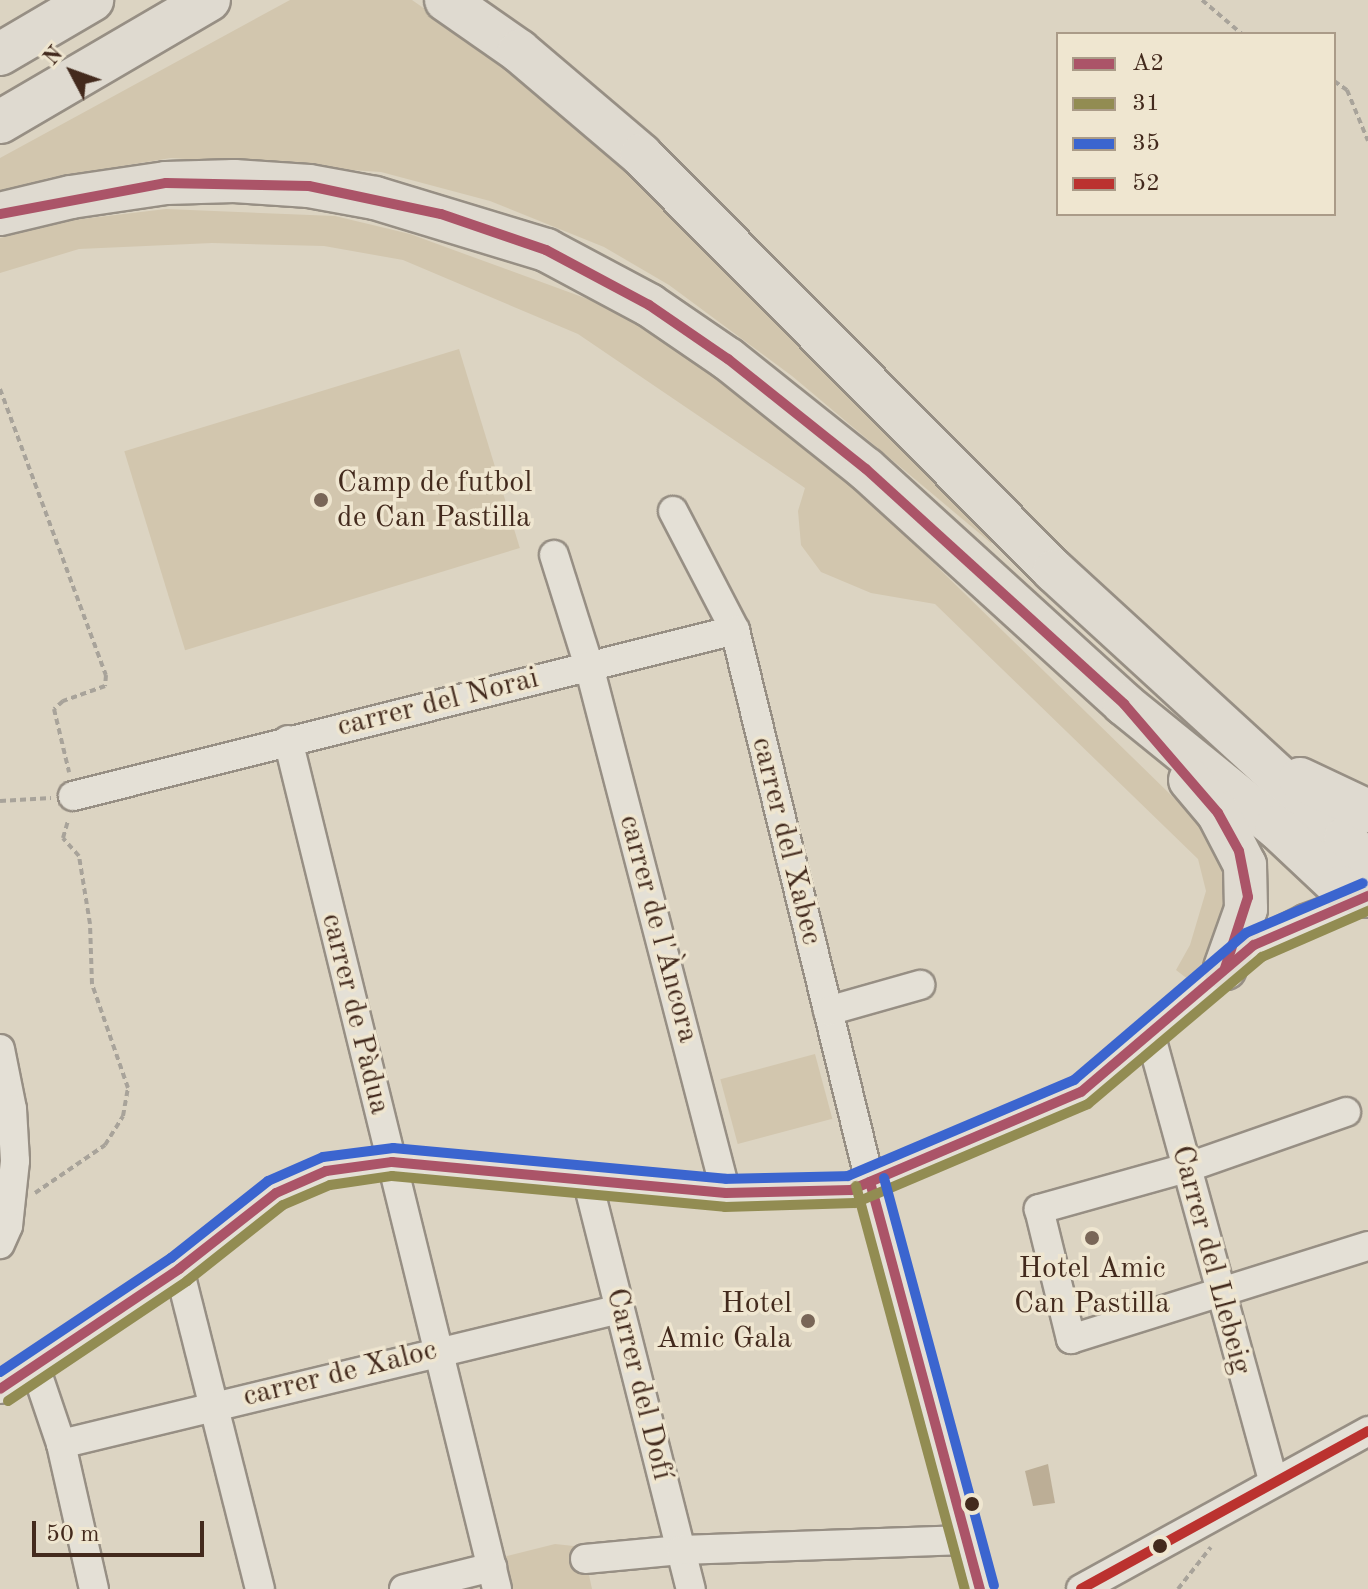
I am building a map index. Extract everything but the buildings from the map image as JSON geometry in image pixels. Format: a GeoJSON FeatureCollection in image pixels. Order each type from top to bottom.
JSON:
{"type":"FeatureCollection","features":[{"type":"Feature","properties":{"kind":"highway"},"geometry":{"type":"LineString","coordinates":[[0,26],[57,0]]}},
{"type":"Feature","properties":{"kind":"highway"},"geometry":{"type":"LineString","coordinates":[[0,54],[92,0]]}},
{"type":"Feature","properties":{"kind":"highway"},"geometry":{"type":"LineString","coordinates":[[0,122],[209,0]]}},
{"type":"Feature","properties":{"kind":"highway"},"geometry":{"type":"LineString","coordinates":[[446,0],[519,51],[641,155],[1054,571],[1345,838],[1368,868]]}},
{"type":"Feature","properties":{"kind":"highway"},"geometry":{"type":"LineString","coordinates":[[0,214],[153,185],[234,181],[309,186],[375,198],[546,250],[649,305],[728,359],[878,478],[1124,704],[1276,827],[1340,887],[1368,896]]}},
{"type":"Feature","properties":{"kind":"highway"},"geometry":{"type":"LineString","coordinates":[[1196,703],[1306,784],[1368,811]]}},
{"type":"Feature","properties":{"kind":"highway"},"geometry":{"type":"LineString","coordinates":[[1124,704],[1218,813],[1239,851],[1248,897],[1225,968]]}},
{"type":"Feature","properties":{"kind":"street","name":"carrer del Xabec"},"geometry":{"type":"LineString","coordinates":[[673,511],[735,630],[870,1182]]}},
{"type":"Feature","properties":{"kind":"street","name":"carrer de l'Àncora"},"geometry":{"type":"LineString","coordinates":[[554,555],[589,666],[726,1193]]}},
{"type":"Feature","properties":{"kind":"street"},"geometry":{"type":"LineString","coordinates":[[589,666],[735,630]]}},
{"type":"Feature","properties":{"kind":"street","name":"carrer del Norai"},"geometry":{"type":"LineString","coordinates":[[73,796],[589,666]]}},
{"type":"Feature","properties":{"kind":"street","name":"carrer de Pàdua"},"geometry":{"type":"LineString","coordinates":[[288,740],[435,1350],[495,1578]]}},
{"type":"Feature","properties":{"kind":"street"},"geometry":{"type":"LineString","coordinates":[[0,1389],[179,1269],[276,1193],[326,1171],[392,1162],[726,1193],[851,1190],[1081,1092],[1151,1037],[1225,968],[1275,933],[1368,896]]}},
{"type":"Feature","properties":{"kind":"street"},"geometry":{"type":"LineString","coordinates":[[828,1011],[920,985]]}},
{"type":"Feature","properties":{"kind":"street","name":"Carrer del Llebeig"},"geometry":{"type":"LineString","coordinates":[[1151,1037],[1219,1295],[1273,1481]]}},
{"type":"Feature","properties":{"kind":"street"},"geometry":{"type":"LineString","coordinates":[[0,1049],[12,1109],[10,1208],[0,1244]]}},
{"type":"Feature","properties":{"kind":"street"},"geometry":{"type":"LineString","coordinates":[[1346,1112],[1186,1168],[1039,1209],[1071,1339],[1368,1246]]}},
{"type":"Feature","properties":{"kind":"street","name":"Carrer del Dofí"},"geometry":{"type":"LineString","coordinates":[[587,1179],[691,1589]]}},
{"type":"Feature","properties":{"kind":"street"},"geometry":{"type":"LineString","coordinates":[[870,1182],[980,1589]]}},
{"type":"Feature","properties":{"kind":"street"},"geometry":{"type":"LineString","coordinates":[[179,1269],[260,1589]]}},
{"type":"Feature","properties":{"kind":"street","name":"carrer de Xaloc"},"geometry":{"type":"LineString","coordinates":[[61,1444],[435,1350],[620,1309]]}},
{"type":"Feature","properties":{"kind":"street"},"geometry":{"type":"LineString","coordinates":[[35,1367],[61,1444],[94,1589]]}},
{"type":"Feature","properties":{"kind":"street"},"geometry":{"type":"LineString","coordinates":[[1081,1589],[1368,1431]]}},
{"type":"Feature","properties":{"kind":"street"},"geometry":{"type":"LineString","coordinates":[[585,1559],[681,1550],[966,1540]]}},
{"type":"Feature","properties":{"kind":"street"},"geometry":{"type":"LineString","coordinates":[[404,1589],[495,1578]]}},
{"type":"Feature","properties":{"kind":"path"},"geometry":{"type":"LineString","coordinates":[[1202,0],[1240,32]]}},
{"type":"Feature","properties":{"kind":"path"},"geometry":{"type":"LineString","coordinates":[[1336,82],[1347,90],[1368,141]]}},
{"type":"Feature","properties":{"kind":"path"},"geometry":{"type":"LineString","coordinates":[[0,389],[106,675],[105,686],[63,701],[54,709],[73,796],[82,809],[65,823],[63,838],[79,856],[90,924],[92,984],[128,1088],[123,1116],[105,1145],[81,1165],[10,1208]]}},
{"type":"Feature","properties":{"kind":"path"},"geometry":{"type":"LineString","coordinates":[[0,801],[73,796]]}},
{"type":"Feature","properties":{"kind":"shaded area"},"geometry":{"type":"Polygon","coordinates":[[[290,0],[412,0],[563,105],[1001,535],[991,543],[792,376],[669,285],[604,247],[490,201],[381,172],[171,158],[48,178],[0,195],[0,158],[290,0]]]}},
{"type":"Feature","properties":{"kind":"shaded area"},"geometry":{"type":"Polygon","coordinates":[[[166,209],[335,216],[410,234],[604,305],[697,363],[832,464],[1216,839],[1228,868],[1228,907],[1208,959],[1189,980],[1176,970],[1190,945],[1206,891],[1198,859],[935,604],[871,593],[821,572],[801,545],[798,511],[805,488],[578,334],[403,260],[324,246],[212,243],[79,249],[0,273],[0,238],[73,220],[166,209]]]}},
{"type":"Feature","properties":{"kind":"shaded area","name":"Camp de futbol de Can Pastilla"},"geometry":{"type":"Polygon","coordinates":[[[459,349],[520,548],[185,650],[124,451],[459,349]]]}},
{"type":"Feature","properties":{"kind":"shaded area"},"geometry":{"type":"Polygon","coordinates":[[[815,1054],[832,1119],[738,1144],[720,1079],[815,1054]]]}},
{"type":"Feature","properties":{"kind":"shaded area"},"geometry":{"type":"Polygon","coordinates":[[[1048,1464],[1055,1503],[1033,1506],[1025,1471],[1048,1464]]]}},
{"type":"Feature","properties":{"kind":"shaded area"},"geometry":{"type":"Polygon","coordinates":[[[555,1544],[583,1547],[592,1589],[497,1589],[503,1557],[555,1544]]]}},
{"type":"Feature","properties":{"kind":"transit line","name":"A2"},"geometry":{"type":"LineString","coordinates":[[0,214],[166,183],[309,186],[441,214],[546,250],[649,305],[728,359],[866,469],[1124,704],[1218,813],[1239,851],[1248,897],[1225,968]]}},
{"type":"Feature","properties":{"kind":"transit line","name":"35"},"geometry":{"type":"LineString","coordinates":[[0,1372],[171,1258],[268,1181],[323,1157],[393,1148],[726,1179],[848,1176],[1074,1080],[1246,933],[1363,883]]}},
{"type":"Feature","properties":{"kind":"transit line","name":"A2"},"geometry":{"type":"LineString","coordinates":[[0,1389],[179,1269],[276,1193],[326,1171],[392,1162],[726,1193],[851,1190],[1081,1092],[1254,945],[1368,896]]}},
{"type":"Feature","properties":{"kind":"transit line","name":"31"},"geometry":{"type":"LineString","coordinates":[[8,1401],[187,1281],[283,1205],[330,1185],[392,1176],[725,1207],[855,1203],[1088,1104],[1262,957],[1368,911]]}},
{"type":"Feature","properties":{"kind":"transit line","name":"35"},"geometry":{"type":"LineString","coordinates":[[884,1178],[994,1585]]}},
{"type":"Feature","properties":{"kind":"transit line","name":"A2"},"geometry":{"type":"LineString","coordinates":[[870,1182],[980,1589]]}},
{"type":"Feature","properties":{"kind":"transit line","name":"31"},"geometry":{"type":"LineString","coordinates":[[856,1186],[965,1589]]}},
{"type":"Feature","properties":{"kind":"transit line","name":"52"},"geometry":{"type":"LineString","coordinates":[[1081,1589],[1368,1431]]}},
{"type":"Feature","properties":{"kind":"place","name":"Camp de futbol de Can Pastilla"},"geometry":{"type":"Point","coordinates":[321,500]}},
{"type":"Feature","properties":{"kind":"place","name":"Hotel Amic Can Pastilla"},"geometry":{"type":"Point","coordinates":[1092,1238]}},
{"type":"Feature","properties":{"kind":"place","name":"Hotel Amic Gala"},"geometry":{"type":"Point","coordinates":[808,1321]}}]}
